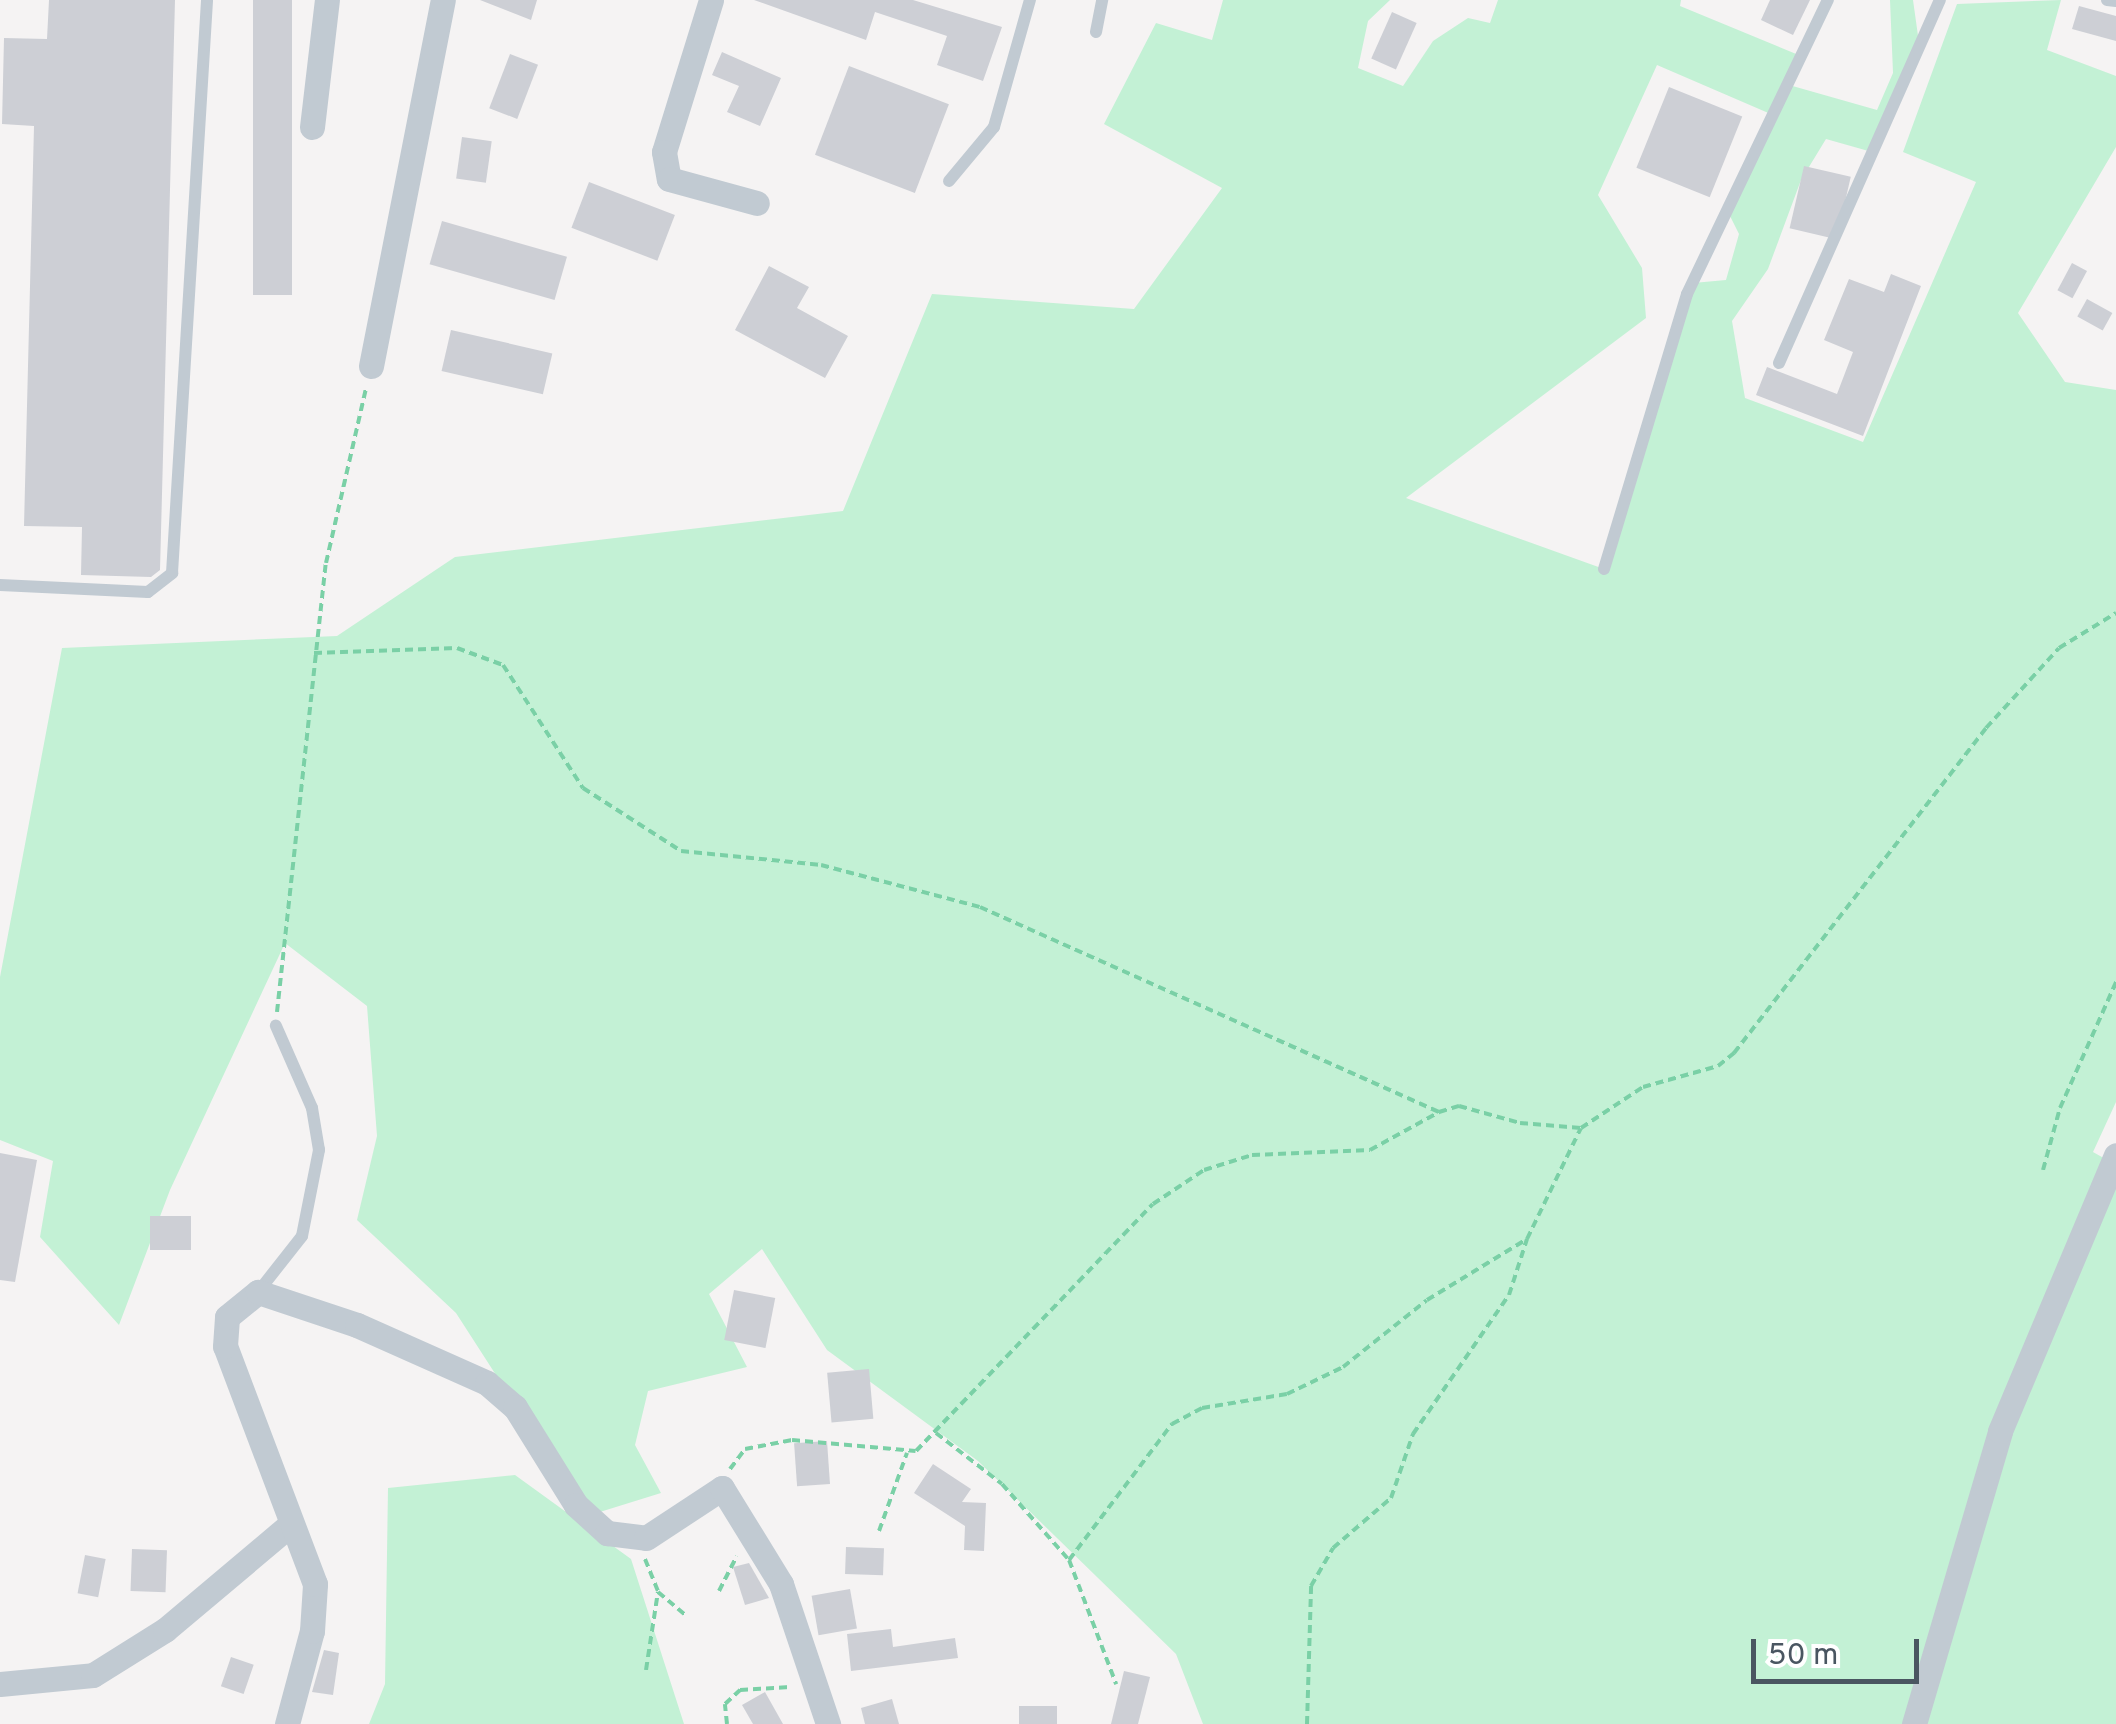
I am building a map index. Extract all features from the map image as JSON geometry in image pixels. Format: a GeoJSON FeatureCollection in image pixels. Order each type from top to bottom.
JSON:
{"type":"FeatureCollection","features":[{"type":"Feature","properties":{"kind":"street"},"geometry":{"type":"LineString","coordinates":[[312,127],[327,0]]}},
{"type":"Feature","properties":{"kind":"street"},"geometry":{"type":"LineString","coordinates":[[371,366],[443,0]]}},
{"type":"Feature","properties":{"kind":"street"},"geometry":{"type":"LineString","coordinates":[[711,0],[664,152],[669,179],[757,203]]}},
{"type":"Feature","properties":{"kind":"street"},"geometry":{"type":"LineString","coordinates":[[1914,1724],[2000,1432],[2116,1156]]}},
{"type":"Feature","properties":{"kind":"street"},"geometry":{"type":"LineString","coordinates":[[288,1724],[316,1602],[313,1571],[291,1524],[225,1346],[227,1317],[258,1292],[357,1325],[486,1383],[515,1407],[576,1505],[608,1533],[640,1540],[720,1486],[755,1540],[801,1632],[828,1724]]}},
{"type":"Feature","properties":{"kind":"street"},"geometry":{"type":"LineString","coordinates":[[0,1684],[93,1675],[165,1630],[291,1524]]}},
{"type":"Feature","properties":{"kind":"lane"},"geometry":{"type":"LineString","coordinates":[[0,586],[148,592],[172,574],[207,0]]}},
{"type":"Feature","properties":{"kind":"lane"},"geometry":{"type":"LineString","coordinates":[[950,181],[994,126],[1030,0]]}},
{"type":"Feature","properties":{"kind":"lane"},"geometry":{"type":"LineString","coordinates":[[1096,32],[1102,0]]}},
{"type":"Feature","properties":{"kind":"lane"},"geometry":{"type":"LineString","coordinates":[[1604,569],[1687,294],[1828,0]]}},
{"type":"Feature","properties":{"kind":"lane"},"geometry":{"type":"LineString","coordinates":[[1779,363],[1940,0]]}},
{"type":"Feature","properties":{"kind":"lane"},"geometry":{"type":"LineString","coordinates":[[2107,0],[2116,1]]}},
{"type":"Feature","properties":{"kind":"lane"},"geometry":{"type":"LineString","coordinates":[[258,1292],[302,1236],[319,1150],[312,1108],[276,1026]]}},
{"type":"Feature","properties":{"kind":"path"},"geometry":{"type":"LineString","coordinates":[[276,1026],[326,564],[371,366]]}},
{"type":"Feature","properties":{"kind":"path"},"geometry":{"type":"LineString","coordinates":[[1307,1724],[1311,1586],[1333,1548],[1391,1498],[1413,1434],[1509,1296],[1527,1239],[1581,1128],[1643,1087],[1718,1066],[1734,1053],[1986,728],[2059,648],[2116,613]]}},
{"type":"Feature","properties":{"kind":"path"},"geometry":{"type":"LineString","coordinates":[[314,653],[458,648],[504,665],[583,788],[681,850],[821,865],[980,907],[1438,1112]]}},
{"type":"Feature","properties":{"kind":"path"},"geometry":{"type":"LineString","coordinates":[[2043,1170],[2060,1108],[2116,982]]}},
{"type":"Feature","properties":{"kind":"path"},"geometry":{"type":"LineString","coordinates":[[880,1530],[908,1453],[936,1433],[1152,1204],[1204,1170],[1252,1156],[1370,1150],[1438,1112],[1460,1106],[1520,1124],[1581,1128]]}},
{"type":"Feature","properties":{"kind":"path"},"geometry":{"type":"LineString","coordinates":[[1069,1560],[1172,1424],[1202,1408],[1287,1394],[1343,1367],[1428,1300],[1527,1239]]}},
{"type":"Feature","properties":{"kind":"path"},"geometry":{"type":"LineString","coordinates":[[936,1433],[1002,1484],[1069,1560],[1116,1684]]}},
{"type":"Feature","properties":{"kind":"path"},"geometry":{"type":"LineString","coordinates":[[720,1486],[735,1460],[758,1444],[844,1440],[908,1453]]}},
{"type":"Feature","properties":{"kind":"path"},"geometry":{"type":"LineString","coordinates":[[640,1540],[658,1592],[646,1670]]}},
{"type":"Feature","properties":{"kind":"path"},"geometry":{"type":"LineString","coordinates":[[720,1591],[734,1559],[755,1540]]}},
{"type":"Feature","properties":{"kind":"path"},"geometry":{"type":"LineString","coordinates":[[658,1592],[685,1615]]}},
{"type":"Feature","properties":{"kind":"path"},"geometry":{"type":"LineString","coordinates":[[728,1724],[725,1704],[740,1690],[814,1686]]}},
{"type":"Feature","properties":{"kind":"green space"},"geometry":{"type":"Polygon","coordinates":[[[1223,0],[1390,0],[1368,21],[1358,68],[1403,86],[1433,41],[1468,18],[1490,23],[1498,0],[1681,0],[1680,6],[1801,56],[1789,85],[1877,110],[1893,73],[1890,0],[1913,0],[1920,50],[1872,152],[1826,139],[1801,180],[1768,269],[1732,321],[1745,398],[1863,442],[1976,182],[1903,152],[1957,4],[2061,0],[2047,50],[2116,76],[2116,147],[2018,313],[2065,382],[2116,390],[2116,1102],[2093,1152],[2116,1165],[2116,1724],[1203,1724],[1176,1654],[978,1461],[827,1350],[762,1249],[709,1294],[747,1367],[648,1391],[635,1445],[661,1493],[587,1516],[456,1313],[357,1220],[377,1136],[367,1006],[285,943],[170,1190],[119,1325],[40,1237],[53,1161],[0,1140],[0,977],[62,648],[337,636],[455,557],[843,511],[932,294],[1134,309],[1222,188],[1104,124],[1156,23],[1212,40],[1223,0]],[[1657,65],[1598,195],[1642,268],[1646,318],[1406,498],[1604,569],[1693,283],[1726,280],[1739,234],[1729,214],[1773,115],[1657,65]]]}},
{"type":"Feature","properties":{"kind":"green space"},"geometry":{"type":"Polygon","coordinates":[[[515,1475],[631,1559],[684,1724],[369,1724],[385,1684],[388,1488],[515,1475]]]}},
{"type":"Feature","properties":{"kind":"building"},"geometry":{"type":"Polygon","coordinates":[[[49,0],[175,0],[160,570],[151,577],[81,575],[82,527],[24,526],[34,126],[2,124],[4,38],[47,39],[49,0]]]}},
{"type":"Feature","properties":{"kind":"building"},"geometry":{"type":"Polygon","coordinates":[[[253,0],[292,0],[292,295],[253,295],[253,0]]]}},
{"type":"Feature","properties":{"kind":"building"},"geometry":{"type":"Polygon","coordinates":[[[480,0],[537,0],[531,20],[480,0]]]}},
{"type":"Feature","properties":{"kind":"building"},"geometry":{"type":"Polygon","coordinates":[[[754,0],[913,0],[1002,27],[983,81],[937,65],[947,36],[875,12],[866,40],[754,0]]]}},
{"type":"Feature","properties":{"kind":"building"},"geometry":{"type":"Polygon","coordinates":[[[1770,0],[1810,0],[1793,35],[1761,20],[1770,0]]]}},
{"type":"Feature","properties":{"kind":"building"},"geometry":{"type":"Polygon","coordinates":[[[2079,6],[2116,16],[2116,41],[2072,29],[2079,6]]]}},
{"type":"Feature","properties":{"kind":"building"},"geometry":{"type":"Polygon","coordinates":[[[1392,12],[1417,23],[1396,70],[1371,59],[1392,12]]]}},
{"type":"Feature","properties":{"kind":"building"},"geometry":{"type":"Polygon","coordinates":[[[722,52],[781,78],[760,126],[727,112],[739,86],[712,75],[722,52]]]}},
{"type":"Feature","properties":{"kind":"building"},"geometry":{"type":"Polygon","coordinates":[[[510,54],[538,65],[517,119],[489,108],[510,54]]]}},
{"type":"Feature","properties":{"kind":"building"},"geometry":{"type":"Polygon","coordinates":[[[849,66],[949,104],[915,193],[815,155],[849,66]]]}},
{"type":"Feature","properties":{"kind":"building"},"geometry":{"type":"Polygon","coordinates":[[[1669,87],[1742,117],[1710,197],[1636,168],[1669,87]]]}},
{"type":"Feature","properties":{"kind":"building"},"geometry":{"type":"Polygon","coordinates":[[[462,137],[492,141],[486,183],[456,179],[462,137]]]}},
{"type":"Feature","properties":{"kind":"building"},"geometry":{"type":"Polygon","coordinates":[[[1804,166],[1851,177],[1836,239],[1790,228],[1804,166]]]}},
{"type":"Feature","properties":{"kind":"building"},"geometry":{"type":"Polygon","coordinates":[[[589,182],[675,215],[657,261],[571,228],[589,182]]]}},
{"type":"Feature","properties":{"kind":"building"},"geometry":{"type":"Polygon","coordinates":[[[442,221],[567,257],[555,300],[430,264],[442,221]]]}},
{"type":"Feature","properties":{"kind":"building"},"geometry":{"type":"Polygon","coordinates":[[[2072,263],[2087,271],[2072,298],[2057,290],[2072,263]]]}},
{"type":"Feature","properties":{"kind":"building"},"geometry":{"type":"Polygon","coordinates":[[[769,266],[809,287],[797,308],[848,336],[825,378],[735,330],[769,266]]]}},
{"type":"Feature","properties":{"kind":"building"},"geometry":{"type":"Polygon","coordinates":[[[1891,274],[1921,286],[1863,436],[1756,395],[1767,367],[1837,394],[1853,352],[1824,340],[1849,279],[1884,292],[1891,274]]]}},
{"type":"Feature","properties":{"kind":"building"},"geometry":{"type":"Polygon","coordinates":[[[2087,299],[2112,313],[2103,331],[2077,316],[2087,299]]]}},
{"type":"Feature","properties":{"kind":"building"},"geometry":{"type":"Polygon","coordinates":[[[451,330],[552,353],[543,394],[442,371],[451,330]]]}},
{"type":"Feature","properties":{"kind":"building"},"geometry":{"type":"Polygon","coordinates":[[[0,1153],[37,1160],[15,1282],[0,1280],[0,1153]]]}},
{"type":"Feature","properties":{"kind":"building"},"geometry":{"type":"Polygon","coordinates":[[[150,1216],[191,1216],[191,1250],[150,1250],[150,1216]]]}},
{"type":"Feature","properties":{"kind":"building"},"geometry":{"type":"Polygon","coordinates":[[[734,1290],[775,1298],[765,1348],[724,1340],[734,1290]]]}},
{"type":"Feature","properties":{"kind":"building"},"geometry":{"type":"Polygon","coordinates":[[[869,1369],[873,1419],[832,1422],[827,1373],[869,1369]]]}},
{"type":"Feature","properties":{"kind":"building"},"geometry":{"type":"Polygon","coordinates":[[[827,1441],[830,1484],[797,1486],[794,1443],[827,1441]]]}},
{"type":"Feature","properties":{"kind":"building"},"geometry":{"type":"Polygon","coordinates":[[[933,1464],[971,1489],[962,1502],[986,1503],[984,1551],[964,1550],[965,1526],[914,1493],[933,1464]]]}},
{"type":"Feature","properties":{"kind":"building"},"geometry":{"type":"Polygon","coordinates":[[[846,1547],[884,1548],[883,1575],[845,1574],[846,1547]]]}},
{"type":"Feature","properties":{"kind":"building"},"geometry":{"type":"Polygon","coordinates":[[[132,1549],[167,1550],[166,1592],[131,1591],[132,1549]]]}},
{"type":"Feature","properties":{"kind":"building"},"geometry":{"type":"Polygon","coordinates":[[[85,1555],[106,1559],[98,1597],[78,1593],[85,1555]]]}},
{"type":"Feature","properties":{"kind":"building"},"geometry":{"type":"Polygon","coordinates":[[[749,1563],[769,1598],[745,1605],[733,1567],[749,1563]]]}},
{"type":"Feature","properties":{"kind":"building"},"geometry":{"type":"Polygon","coordinates":[[[850,1589],[857,1628],[819,1635],[812,1596],[850,1589]]]}},
{"type":"Feature","properties":{"kind":"building"},"geometry":{"type":"Polygon","coordinates":[[[891,1629],[893,1647],[955,1638],[958,1658],[851,1671],[847,1634],[891,1629]]]}},
{"type":"Feature","properties":{"kind":"building"},"geometry":{"type":"Polygon","coordinates":[[[324,1650],[339,1653],[333,1695],[312,1692],[324,1650]]]}},
{"type":"Feature","properties":{"kind":"building"},"geometry":{"type":"Polygon","coordinates":[[[231,1657],[254,1665],[244,1694],[221,1686],[231,1657]]]}},
{"type":"Feature","properties":{"kind":"building"},"geometry":{"type":"Polygon","coordinates":[[[1124,1671],[1150,1677],[1138,1724],[1111,1724],[1124,1671]]]}},
{"type":"Feature","properties":{"kind":"building"},"geometry":{"type":"Polygon","coordinates":[[[765,1692],[783,1724],[753,1724],[742,1705],[765,1692]]]}},
{"type":"Feature","properties":{"kind":"building"},"geometry":{"type":"Polygon","coordinates":[[[892,1699],[899,1724],[865,1724],[861,1708],[892,1699]]]}},
{"type":"Feature","properties":{"kind":"building"},"geometry":{"type":"Polygon","coordinates":[[[1019,1706],[1057,1706],[1057,1724],[1019,1724],[1019,1706]]]}}]}
